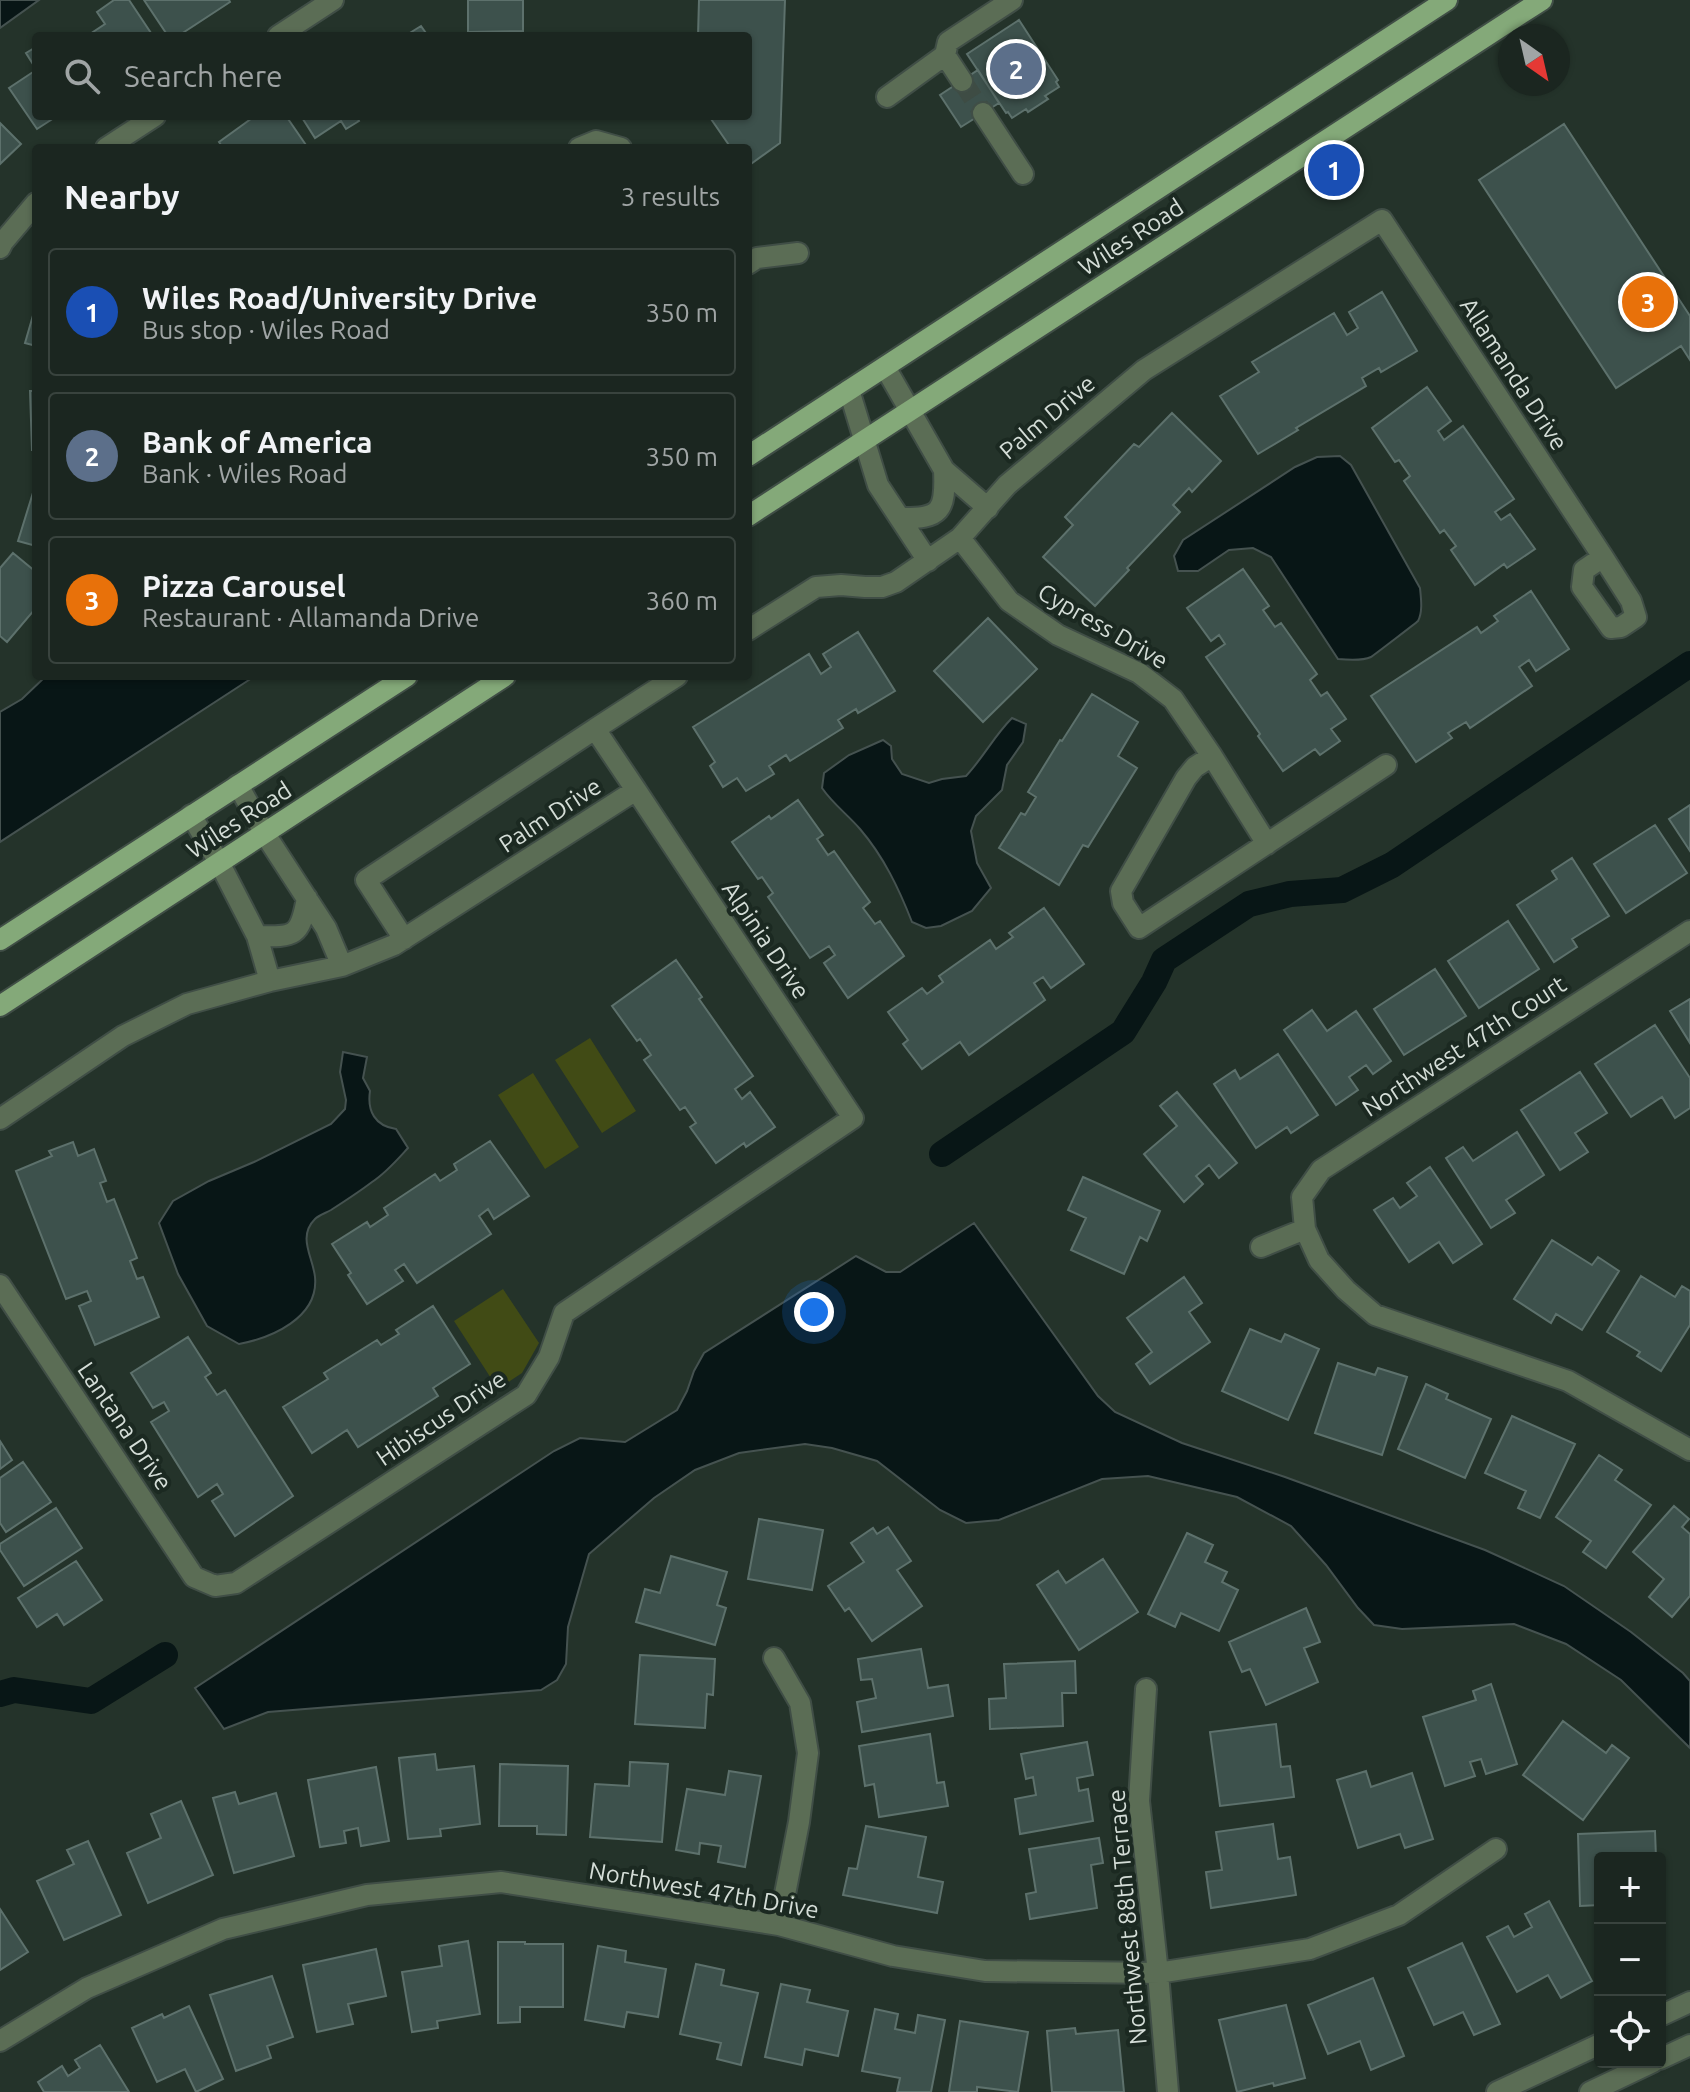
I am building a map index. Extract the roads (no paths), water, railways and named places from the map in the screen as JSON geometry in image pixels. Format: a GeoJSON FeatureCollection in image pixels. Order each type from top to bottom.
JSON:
{"type":"FeatureCollection","features":[{"type":"Feature","properties":{"kind":"main road","name":"Wiles Road"},"geometry":{"type":"LineString","coordinates":[[752,453],[1447,0]]}},
{"type":"Feature","properties":{"kind":"main road","name":"Wiles Road"},"geometry":{"type":"LineString","coordinates":[[752,513],[1542,0]]}},
{"type":"Feature","properties":{"kind":"main road","name":"Wiles Road"},"geometry":{"type":"LineString","coordinates":[[0,940],[401,680]]}},
{"type":"Feature","properties":{"kind":"main road","name":"Wiles Road"},"geometry":{"type":"LineString","coordinates":[[0,1006],[499,680]]}},
{"type":"Feature","properties":{"kind":"street"},"geometry":{"type":"LineString","coordinates":[[284,32],[333,0]]}},
{"type":"Feature","properties":{"kind":"street"},"geometry":{"type":"LineString","coordinates":[[887,97],[945,55],[948,42],[1012,0]]}},
{"type":"Feature","properties":{"kind":"street"},"geometry":{"type":"LineString","coordinates":[[945,55],[962,81]]}},
{"type":"Feature","properties":{"kind":"street"},"geometry":{"type":"LineString","coordinates":[[983,113],[1023,174]]}},
{"type":"Feature","properties":{"kind":"street"},"geometry":{"type":"LineString","coordinates":[[112,144],[149,120]]}},
{"type":"Feature","properties":{"kind":"street"},"geometry":{"type":"LineString","coordinates":[[0,248],[32,208]]}},
{"type":"Feature","properties":{"kind":"street","name":"Palm Drive"},"geometry":{"type":"LineString","coordinates":[[752,627],[816,587],[882,587],[896,582],[960,538],[1007,485],[1144,370],[1382,220]]}},
{"type":"Feature","properties":{"kind":"street","name":"Allamanda Drive"},"geometry":{"type":"LineString","coordinates":[[1382,220],[1603,557]]}},
{"type":"Feature","properties":{"kind":"street"},"geometry":{"type":"LineString","coordinates":[[752,261],[798,253]]}},
{"type":"Feature","properties":{"kind":"street"},"geometry":{"type":"LineString","coordinates":[[885,367],[944,470],[988,508]]}},
{"type":"Feature","properties":{"kind":"street"},"geometry":{"type":"LineString","coordinates":[[849,390],[878,485],[928,561]]}},
{"type":"Feature","properties":{"kind":"street"},"geometry":{"type":"LineString","coordinates":[[900,518],[925,519],[936,513],[944,501],[944,470]]}},
{"type":"Feature","properties":{"kind":"street","name":"Cypress Drive"},"geometry":{"type":"LineString","coordinates":[[960,538],[1009,601],[1058,635],[1139,673],[1173,699],[1267,844]]}},
{"type":"Feature","properties":{"kind":"street"},"geometry":{"type":"LineString","coordinates":[[404,939],[366,880],[671,680]]}},
{"type":"Feature","properties":{"kind":"street","name":"Palm Drive"},"geometry":{"type":"LineString","coordinates":[[0,1119],[123,1036],[187,1004],[270,981],[342,966],[394,945],[636,790],[595,729]]}},
{"type":"Feature","properties":{"kind":"street"},"geometry":{"type":"LineString","coordinates":[[1212,756],[1195,767],[1186,778],[1121,891],[1123,903],[1139,928],[1386,765]]}},
{"type":"Feature","properties":{"kind":"street"},"geometry":{"type":"LineString","coordinates":[[238,785],[265,834],[326,928],[342,966]]}},
{"type":"Feature","properties":{"kind":"street","name":"Alpinia Drive"},"geometry":{"type":"LineString","coordinates":[[636,790],[853,1118]]}},
{"type":"Feature","properties":{"kind":"street"},"geometry":{"type":"LineString","coordinates":[[191,815],[257,936],[270,981]]}},
{"type":"Feature","properties":{"kind":"street"},"geometry":{"type":"LineString","coordinates":[[257,936],[282,937],[292,934],[303,921],[307,898]]}},
{"type":"Feature","properties":{"kind":"street","name":"Northwest 47th Court"},"geometry":{"type":"LineString","coordinates":[[1305,1229],[1302,1197],[1321,1170],[1690,931]]}},
{"type":"Feature","properties":{"kind":"street","name":"Hibiscus Drive"},"geometry":{"type":"LineString","coordinates":[[215,1586],[236,1583],[526,1395],[549,1357],[564,1313],[853,1118]]}},
{"type":"Feature","properties":{"kind":"street"},"geometry":{"type":"LineString","coordinates":[[1261,1247],[1305,1229],[1319,1260],[1346,1290],[1375,1315],[1568,1381],[1690,1450]]}},
{"type":"Feature","properties":{"kind":"street","name":"Lantana Drive"},"geometry":{"type":"LineString","coordinates":[[0,1285],[194,1577],[215,1586]]}},
{"type":"Feature","properties":{"kind":"street"},"geometry":{"type":"LineString","coordinates":[[774,1658],[800,1703],[808,1753],[799,1822],[779,1925]]}},
{"type":"Feature","properties":{"kind":"street","name":"Northwest 88th Terrace"},"geometry":{"type":"LineString","coordinates":[[1146,1689],[1139,1801],[1168,2092]]}},
{"type":"Feature","properties":{"kind":"street","name":"Northwest 47th Drive"},"geometry":{"type":"LineString","coordinates":[[0,2041],[87,1988],[223,1929],[367,1895],[501,1882],[779,1925],[893,1956],[985,1971],[1158,1973],[1310,1949],[1399,1915],[1496,1849]]}},
{"type":"Feature","properties":{"kind":"street"},"geometry":{"type":"LineString","coordinates":[[1666,2013],[1690,2002]]}},
{"type":"Feature","properties":{"kind":"street"},"geometry":{"type":"LineString","coordinates":[[1666,2056],[1690,2045]]}},
{"type":"Feature","properties":{"kind":"street"},"geometry":{"type":"LineString","coordinates":[[1497,2092],[1594,2047]]}},
{"type":"Feature","properties":{"kind":"street"},"geometry":{"type":"LineString","coordinates":[[1590,2092],[1640,2068]]}},
{"type":"Feature","properties":{"kind":"waterway"},"geometry":{"type":"LineString","coordinates":[[942,1154],[1123,1032],[1164,960],[1249,904],[1290,894],[1342,890],[1392,865],[1690,664]]}},
{"type":"Feature","properties":{"kind":"waterway"},"geometry":{"type":"LineString","coordinates":[[0,1694],[14,1690],[91,1701],[165,1655]]}},
{"type":"Feature","properties":{"kind":"tunnel"},"geometry":{"type":"LineString","coordinates":[[962,81],[983,113]]}},
{"type":"Feature","properties":{"kind":"place","name":"Bank of America"},"geometry":{"type":"Point","coordinates":[1016,69]}},
{"type":"Feature","properties":{"kind":"place","name":"Wiles Road/University Drive"},"geometry":{"type":"Point","coordinates":[1334,170]}},
{"type":"Feature","properties":{"kind":"place","name":"Pizza Carousel"},"geometry":{"type":"Point","coordinates":[1648,302]}}]}
